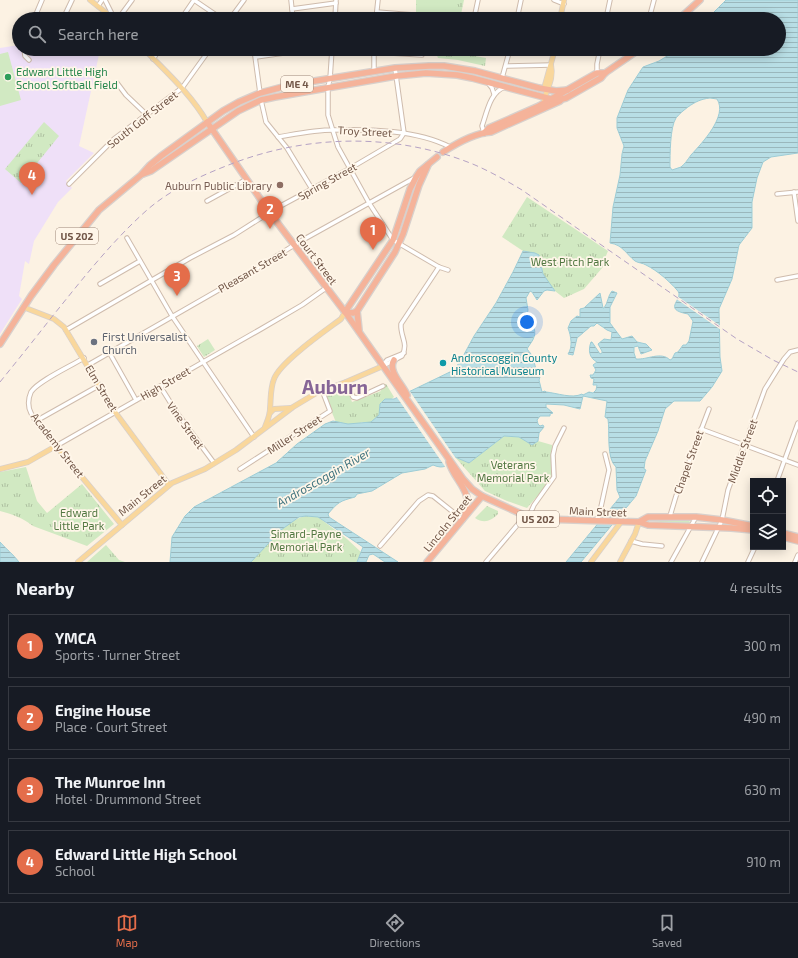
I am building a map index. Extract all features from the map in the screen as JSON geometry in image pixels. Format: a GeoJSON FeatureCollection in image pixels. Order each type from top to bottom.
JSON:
{"type":"FeatureCollection","features":[{"type":"Feature","properties":{"kind":"highway"},"geometry":{"type":"LineString","coordinates":[[687,12],[700,0]]}},
{"type":"Feature","properties":{"kind":"highway","name":"ME 4"},"geometry":{"type":"LineString","coordinates":[[212,129],[238,111],[262,100],[299,91],[410,74],[440,73],[457,75],[505,87],[544,101],[551,99],[558,100],[566,98],[601,78],[605,73],[630,56]]}},
{"type":"Feature","properties":{"kind":"highway","name":"ME 4"},"geometry":{"type":"LineString","coordinates":[[207,122],[239,102],[260,92],[290,85],[395,68],[444,66],[475,71],[547,90],[568,90]]}},
{"type":"Feature","properties":{"kind":"highway"},"geometry":{"type":"LineString","coordinates":[[551,99],[597,73],[605,73]]}},
{"type":"Feature","properties":{"kind":"highway"},"geometry":{"type":"LineString","coordinates":[[443,152],[566,98]]}},
{"type":"Feature","properties":{"kind":"highway"},"geometry":{"type":"LineString","coordinates":[[484,133],[490,128],[544,101]]}},
{"type":"Feature","properties":{"kind":"highway","name":"Court Street"},"geometry":{"type":"LineString","coordinates":[[207,122],[270,213],[326,288],[346,312],[383,366],[400,386],[410,404],[427,427]]}},
{"type":"Feature","properties":{"kind":"highway","name":"US 202"},"geometry":{"type":"LineString","coordinates":[[0,344],[24,306],[91,218],[156,161],[207,122]]}},
{"type":"Feature","properties":{"kind":"highway","name":"US 202"},"geometry":{"type":"LineString","coordinates":[[141,175],[151,171],[212,129]]}},
{"type":"Feature","properties":{"kind":"highway"},"geometry":{"type":"LineString","coordinates":[[429,163],[419,185],[395,252],[357,311],[353,313],[346,312],[393,240],[416,176],[420,171],[429,163],[437,157]]}},
{"type":"Feature","properties":{"kind":"highway"},"geometry":{"type":"LineString","coordinates":[[357,311],[360,333]]}},
{"type":"Feature","properties":{"kind":"highway"},"geometry":{"type":"LineString","coordinates":[[394,360],[392,364],[393,370],[400,386]]}},
{"type":"Feature","properties":{"kind":"highway","name":"Main Street"},"geometry":{"type":"LineString","coordinates":[[427,427],[456,473],[472,489],[482,496],[526,516],[541,519],[639,522],[648,525],[750,530]]}},
{"type":"Feature","properties":{"kind":"highway"},"geometry":{"type":"LineString","coordinates":[[456,473],[468,499],[463,520]]}},
{"type":"Feature","properties":{"kind":"highway","name":"Lincoln Street"},"geometry":{"type":"LineString","coordinates":[[427,562],[482,496]]}},
{"type":"Feature","properties":{"kind":"highway","name":"Main Street"},"geometry":{"type":"LineString","coordinates":[[639,522],[648,517],[670,516],[722,520],[750,525]]}},
{"type":"Feature","properties":{"kind":"highway"},"geometry":{"type":"LineString","coordinates":[[786,534],[798,537]]}},
{"type":"Feature","properties":{"kind":"highway"},"geometry":{"type":"LineString","coordinates":[[786,538],[798,541]]}},
{"type":"Feature","properties":{"kind":"main road"},"geometry":{"type":"LineString","coordinates":[[90,0],[106,12]]}},
{"type":"Feature","properties":{"kind":"main road"},"geometry":{"type":"LineString","coordinates":[[562,12],[564,2]]}},
{"type":"Feature","properties":{"kind":"main road","name":"Court Street"},"geometry":{"type":"LineString","coordinates":[[150,56],[182,88],[199,109],[207,122]]}},
{"type":"Feature","properties":{"kind":"main road"},"geometry":{"type":"LineString","coordinates":[[541,110],[547,90],[545,87],[548,70],[551,66],[553,56]]}},
{"type":"Feature","properties":{"kind":"main road","name":"Elm Street"},"geometry":{"type":"LineString","coordinates":[[24,306],[54,319],[66,330],[115,412],[169,485]]}},
{"type":"Feature","properties":{"kind":"main road"},"geometry":{"type":"LineString","coordinates":[[276,420],[270,413],[271,389],[278,369],[341,319],[346,312]]}},
{"type":"Feature","properties":{"kind":"main road","name":"Main Street"},"geometry":{"type":"LineString","coordinates":[[78,562],[169,485],[177,480],[199,473],[254,437],[265,427],[293,408],[322,390],[346,382],[383,366]]}},
{"type":"Feature","properties":{"kind":"main road","name":"Main Street"},"geometry":{"type":"LineString","coordinates":[[265,427],[270,413],[274,409],[293,408]]}},
{"type":"Feature","properties":{"kind":"main road","name":"High Street"},"geometry":{"type":"LineString","coordinates":[[0,468],[28,462],[56,446]]}},
{"type":"Feature","properties":{"kind":"main road","name":"Academy Street"},"geometry":{"type":"LineString","coordinates":[[56,446],[122,525]]}},
{"type":"Feature","properties":{"kind":"main road"},"geometry":{"type":"LineString","coordinates":[[590,562],[619,522]]}},
{"type":"Feature","properties":{"kind":"main road"},"geometry":{"type":"LineString","coordinates":[[620,562],[639,522]]}},
{"type":"Feature","properties":{"kind":"street"},"geometry":{"type":"LineString","coordinates":[[37,12],[42,0]]}},
{"type":"Feature","properties":{"kind":"street"},"geometry":{"type":"LineString","coordinates":[[66,12],[72,0]]}},
{"type":"Feature","properties":{"kind":"street"},"geometry":{"type":"LineString","coordinates":[[98,6],[104,0],[111,12]]}},
{"type":"Feature","properties":{"kind":"street"},"geometry":{"type":"LineString","coordinates":[[121,12],[132,0]]}},
{"type":"Feature","properties":{"kind":"street"},"geometry":{"type":"LineString","coordinates":[[186,12],[194,0],[212,12]]}},
{"type":"Feature","properties":{"kind":"street"},"geometry":{"type":"LineString","coordinates":[[235,12],[244,0]]}},
{"type":"Feature","properties":{"kind":"street"},"geometry":{"type":"LineString","coordinates":[[291,0],[292,12]]}},
{"type":"Feature","properties":{"kind":"street"},"geometry":{"type":"LineString","coordinates":[[377,12],[378,0]]}},
{"type":"Feature","properties":{"kind":"street"},"geometry":{"type":"LineString","coordinates":[[475,12],[478,0]]}},
{"type":"Feature","properties":{"kind":"street"},"geometry":{"type":"LineString","coordinates":[[518,12],[521,0]]}},
{"type":"Feature","properties":{"kind":"street"},"geometry":{"type":"LineString","coordinates":[[554,0],[564,2]]}},
{"type":"Feature","properties":{"kind":"street"},"geometry":{"type":"LineString","coordinates":[[607,12],[610,0]]}},
{"type":"Feature","properties":{"kind":"street"},"geometry":{"type":"LineString","coordinates":[[651,12],[654,0]]}},
{"type":"Feature","properties":{"kind":"street"},"geometry":{"type":"LineString","coordinates":[[292,9],[336,1],[335,12]]}},
{"type":"Feature","properties":{"kind":"street"},"geometry":{"type":"LineString","coordinates":[[25,56],[29,60]]}},
{"type":"Feature","properties":{"kind":"street","name":"South Goff Street"},"geometry":{"type":"LineString","coordinates":[[69,184],[114,139],[182,88],[205,56]]}},
{"type":"Feature","properties":{"kind":"street"},"geometry":{"type":"LineString","coordinates":[[260,92],[256,58],[266,56]]}},
{"type":"Feature","properties":{"kind":"street"},"geometry":{"type":"LineString","coordinates":[[332,56],[328,86],[328,115],[338,148],[349,169],[393,240],[439,267],[448,270]]}},
{"type":"Feature","properties":{"kind":"street"},"geometry":{"type":"LineString","coordinates":[[374,56],[374,72]]}},
{"type":"Feature","properties":{"kind":"street"},"geometry":{"type":"LineString","coordinates":[[502,78],[508,56]]}},
{"type":"Feature","properties":{"kind":"street"},"geometry":{"type":"LineString","coordinates":[[597,73],[596,64],[598,56]]}},
{"type":"Feature","properties":{"kind":"street"},"geometry":{"type":"LineString","coordinates":[[506,66],[551,66]]}},
{"type":"Feature","properties":{"kind":"street"},"geometry":{"type":"LineString","coordinates":[[395,68],[404,133]]}},
{"type":"Feature","properties":{"kind":"street"},"geometry":{"type":"LineString","coordinates":[[487,82],[492,88],[494,94]]}},
{"type":"Feature","properties":{"kind":"street"},"geometry":{"type":"LineString","coordinates":[[117,83],[147,115]]}},
{"type":"Feature","properties":{"kind":"street"},"geometry":{"type":"LineString","coordinates":[[484,133],[482,126],[494,94],[505,87]]}},
{"type":"Feature","properties":{"kind":"street"},"geometry":{"type":"LineString","coordinates":[[262,100],[266,122],[287,148],[312,189]]}},
{"type":"Feature","properties":{"kind":"street","name":"Troy Street"},"geometry":{"type":"LineString","coordinates":[[278,137],[332,130],[384,131],[404,133],[436,142],[450,148]]}},
{"type":"Feature","properties":{"kind":"street","name":"Spring Street"},"geometry":{"type":"LineString","coordinates":[[66,330],[312,189],[394,144],[404,133]]}},
{"type":"Feature","properties":{"kind":"street","name":"Pleasant Street"},"geometry":{"type":"LineString","coordinates":[[88,365],[264,264],[299,242],[416,176]]}},
{"type":"Feature","properties":{"kind":"street"},"geometry":{"type":"LineString","coordinates":[[207,201],[247,179]]}},
{"type":"Feature","properties":{"kind":"street"},"geometry":{"type":"LineString","coordinates":[[777,194],[796,192],[798,221]]}},
{"type":"Feature","properties":{"kind":"street"},"geometry":{"type":"LineString","coordinates":[[127,238],[172,316],[254,437]]}},
{"type":"Feature","properties":{"kind":"street"},"geometry":{"type":"LineString","coordinates":[[100,284],[140,261]]}},
{"type":"Feature","properties":{"kind":"street"},"geometry":{"type":"LineString","coordinates":[[383,366],[402,356],[404,353],[406,346],[401,331],[401,324],[439,267]]}},
{"type":"Feature","properties":{"kind":"street"},"geometry":{"type":"LineString","coordinates":[[777,280],[798,276]]}},
{"type":"Feature","properties":{"kind":"street","name":"High Street"},"geometry":{"type":"LineString","coordinates":[[56,446],[302,305],[326,288]]}},
{"type":"Feature","properties":{"kind":"street","name":"Middle Street"},"geometry":{"type":"LineString","coordinates":[[702,562],[722,520],[728,490],[766,386],[790,352],[798,350]]}},
{"type":"Feature","properties":{"kind":"street"},"geometry":{"type":"LineString","coordinates":[[109,352],[136,400]]}},
{"type":"Feature","properties":{"kind":"street"},"geometry":{"type":"LineString","coordinates":[[383,366],[387,360],[404,353]]}},
{"type":"Feature","properties":{"kind":"street","name":"Academy Street"},"geometry":{"type":"LineString","coordinates":[[56,446],[31,413],[29,405],[31,392],[37,385],[84,358]]}},
{"type":"Feature","properties":{"kind":"street"},"geometry":{"type":"LineString","coordinates":[[346,382],[353,397],[357,398],[383,386]]}},
{"type":"Feature","properties":{"kind":"street"},"geometry":{"type":"LineString","coordinates":[[36,421],[100,385]]}},
{"type":"Feature","properties":{"kind":"street","name":"Vine Street"},"geometry":{"type":"LineString","coordinates":[[160,386],[176,413],[214,463]]}},
{"type":"Feature","properties":{"kind":"street","name":"Miller Street"},"geometry":{"type":"LineString","coordinates":[[240,469],[330,412],[322,390]]}},
{"type":"Feature","properties":{"kind":"street","name":"Chapel Street"},"geometry":{"type":"LineString","coordinates":[[670,516],[676,496],[709,409]]}},
{"type":"Feature","properties":{"kind":"street"},"geometry":{"type":"LineString","coordinates":[[778,478],[798,423]]}},
{"type":"Feature","properties":{"kind":"street"},"geometry":{"type":"LineString","coordinates":[[486,562],[515,527],[530,514],[534,505],[554,477],[553,455],[555,446],[564,428]]}},
{"type":"Feature","properties":{"kind":"street"},"geometry":{"type":"LineString","coordinates":[[701,429],[798,465]]}},
{"type":"Feature","properties":{"kind":"street"},"geometry":{"type":"LineString","coordinates":[[596,521],[599,516],[609,470],[606,454]]}},
{"type":"Feature","properties":{"kind":"street"},"geometry":{"type":"LineString","coordinates":[[380,546],[419,501],[431,495],[463,520]]}},
{"type":"Feature","properties":{"kind":"street"},"geometry":{"type":"LineString","coordinates":[[671,562],[696,517]]}},
{"type":"Feature","properties":{"kind":"street"},"geometry":{"type":"LineString","coordinates":[[631,541],[642,544],[662,546]]}},
{"type":"Feature","properties":{"kind":"street"},"geometry":{"type":"LineString","coordinates":[[748,562],[754,550]]}},
{"type":"Feature","properties":{"kind":"street"},"geometry":{"type":"LineString","coordinates":[[795,562],[798,555]]}},
{"type":"Feature","properties":{"kind":"shaded area"},"geometry":{"type":"Polygon","coordinates":[[[12,46],[12,56],[99,56],[79,146],[94,153],[66,181],[72,188],[58,202],[34,241],[29,264],[25,261],[19,296],[22,299],[0,334],[0,48],[12,46]]]}},
{"type":"Feature","properties":{"kind":"green space"},"geometry":{"type":"Polygon","coordinates":[[[416,0],[464,0],[461,12],[416,12],[416,0]]]}},
{"type":"Feature","properties":{"kind":"green space"},"geometry":{"type":"Polygon","coordinates":[[[446,0],[456,0],[455,12],[445,12],[446,0]]]}},
{"type":"Feature","properties":{"kind":"green space"},"geometry":{"type":"Polygon","coordinates":[[[423,2],[441,3],[441,12],[423,12],[423,2]]]}},
{"type":"Feature","properties":{"kind":"green space","name":"Edward Little High School Softball Field"},"geometry":{"type":"Polygon","coordinates":[[[8,52],[21,100],[0,106],[0,54],[8,52]]]}},
{"type":"Feature","properties":{"kind":"green space"},"geometry":{"type":"Polygon","coordinates":[[[437,56],[475,56],[486,58],[485,66],[458,60],[438,58],[437,56]]]}},
{"type":"Feature","properties":{"kind":"green space"},"geometry":{"type":"Polygon","coordinates":[[[44,122],[59,136],[21,183],[5,169],[44,122]]]}},
{"type":"Feature","properties":{"kind":"green space","name":"West Pitch Park"},"geometry":{"type":"Polygon","coordinates":[[[527,197],[608,251],[603,267],[584,289],[564,298],[555,291],[547,281],[543,274],[542,268],[527,251],[523,251],[502,237],[527,197]]]}},
{"type":"Feature","properties":{"kind":"green space"},"geometry":{"type":"Polygon","coordinates":[[[208,339],[215,350],[204,357],[197,346],[208,339]]]}},
{"type":"Feature","properties":{"kind":"green space"},"geometry":{"type":"Polygon","coordinates":[[[386,384],[394,397],[386,403],[381,416],[372,424],[362,422],[356,425],[337,425],[325,395],[346,386],[352,402],[381,391],[379,386],[386,384]]]}},
{"type":"Feature","properties":{"kind":"green space","name":"Veterans Memorial Park"},"geometry":{"type":"Polygon","coordinates":[[[504,436],[519,437],[532,445],[538,441],[552,445],[554,477],[527,508],[485,491],[455,457],[469,463],[504,436]]]}},
{"type":"Feature","properties":{"kind":"green space","name":"Edward Little Park"},"geometry":{"type":"Polygon","coordinates":[[[26,467],[37,501],[47,513],[82,484],[114,524],[87,546],[33,526],[9,513],[0,511],[0,472],[26,467]]]}},
{"type":"Feature","properties":{"kind":"green space"},"geometry":{"type":"Polygon","coordinates":[[[487,506],[498,511],[498,514],[487,521],[481,521],[475,518],[487,506]]]}},
{"type":"Feature","properties":{"kind":"green space","name":"Simard-Payne Memorial Park"},"geometry":{"type":"Polygon","coordinates":[[[306,516],[318,517],[347,539],[361,552],[357,562],[251,562],[269,542],[291,522],[306,516]]]}},
{"type":"Feature","properties":{"kind":"green space"},"geometry":{"type":"Polygon","coordinates":[[[675,519],[689,519],[690,523],[646,523],[675,519]]]}},
{"type":"Feature","properties":{"kind":"green space"},"geometry":{"type":"Polygon","coordinates":[[[106,545],[119,560],[125,562],[87,562],[106,545]]]}},
{"type":"Feature","properties":{"kind":"water","name":"Androscoggin River"},"geometry":{"type":"Polygon","coordinates":[[[726,0],[798,0],[798,153],[771,157],[763,162],[757,178],[752,202],[752,228],[739,245],[732,279],[719,309],[720,357],[722,371],[712,387],[700,401],[674,401],[665,409],[658,431],[645,461],[644,469],[646,470],[636,496],[581,562],[566,562],[620,497],[617,490],[616,467],[611,458],[608,419],[605,417],[607,401],[583,396],[580,409],[564,405],[546,404],[546,407],[553,413],[550,414],[550,416],[540,416],[537,420],[540,426],[543,425],[544,427],[539,433],[538,441],[532,445],[519,437],[504,436],[469,463],[455,457],[443,467],[433,465],[425,469],[402,473],[372,491],[357,494],[355,497],[340,502],[328,514],[329,517],[398,562],[385,562],[373,554],[369,555],[366,562],[357,562],[363,547],[318,517],[306,516],[299,517],[281,530],[251,562],[170,562],[172,537],[185,516],[194,507],[276,463],[297,444],[325,424],[333,421],[348,424],[371,422],[379,415],[380,404],[385,399],[394,399],[454,370],[496,303],[523,251],[539,255],[543,274],[555,291],[544,291],[537,300],[530,291],[526,298],[528,310],[527,315],[532,322],[535,331],[535,334],[527,349],[531,353],[540,377],[539,380],[542,392],[545,391],[574,396],[583,395],[589,392],[593,393],[596,390],[597,385],[593,385],[594,379],[591,378],[590,375],[593,375],[596,370],[593,365],[597,362],[591,356],[589,351],[590,345],[592,342],[600,354],[602,353],[598,344],[604,339],[611,340],[612,332],[597,323],[594,326],[591,326],[577,338],[573,355],[568,354],[571,348],[571,341],[568,328],[571,321],[577,316],[580,317],[580,309],[584,308],[600,293],[604,308],[612,291],[617,293],[610,307],[610,323],[622,339],[632,336],[637,342],[646,344],[652,350],[641,354],[638,346],[634,347],[636,359],[662,356],[670,360],[683,345],[686,345],[689,341],[693,321],[688,314],[680,312],[676,309],[675,304],[679,297],[677,290],[655,270],[645,264],[635,261],[621,248],[610,243],[613,207],[620,175],[624,146],[617,128],[617,118],[628,90],[643,67],[667,56],[786,56],[786,12],[714,12],[726,0]],[[704,99],[686,108],[676,118],[671,141],[670,167],[672,170],[681,167],[707,136],[717,121],[719,106],[717,99],[704,99]]]}},
{"type":"Feature","properties":{"kind":"water"},"geometry":{"type":"Polygon","coordinates":[[[0,542],[14,556],[19,562],[0,562],[0,542]]]}},
{"type":"Feature","properties":{"kind":"pier"},"geometry":{"type":"Polygon","coordinates":[[[677,296],[722,327],[721,330],[675,298],[677,296]]]}},
{"type":"Feature","properties":{"kind":"pier"},"geometry":{"type":"Polygon","coordinates":[[[409,390],[457,460],[455,459],[446,468],[396,396],[409,390]]]}},
{"type":"Feature","properties":{"kind":"railway"},"geometry":{"type":"LineString","coordinates":[[0,382],[109,248],[134,222],[165,196],[205,175],[256,155],[319,143],[350,141],[382,142],[445,154],[475,165],[493,174],[522,190],[737,339],[773,360],[798,372]]}},
{"type":"Feature","properties":{"kind":"place","name":"Edward Little High School Softball Field"},"geometry":{"type":"Point","coordinates":[8,77]}},
{"type":"Feature","properties":{"kind":"place","name":"Auburn Public Library"},"geometry":{"type":"Point","coordinates":[280,185]}},
{"type":"Feature","properties":{"kind":"place","name":"Edward Little High School"},"geometry":{"type":"Point","coordinates":[32,195]}},
{"type":"Feature","properties":{"kind":"place","name":"Engine House"},"geometry":{"type":"Point","coordinates":[270,229]}},
{"type":"Feature","properties":{"kind":"place","name":"YMCA"},"geometry":{"type":"Point","coordinates":[373,250]}},
{"type":"Feature","properties":{"kind":"place","name":"The Munroe Inn"},"geometry":{"type":"Point","coordinates":[177,296]}},
{"type":"Feature","properties":{"kind":"place","name":"First Universalist Church"},"geometry":{"type":"Point","coordinates":[94,342]}},
{"type":"Feature","properties":{"kind":"place","name":"Androscoggin County Historical Museum"},"geometry":{"type":"Point","coordinates":[443,363]}},
{"type":"Feature","properties":{"kind":"district","name":"Auburn"},"geometry":{"type":"Point","coordinates":[335,386]}}]}
